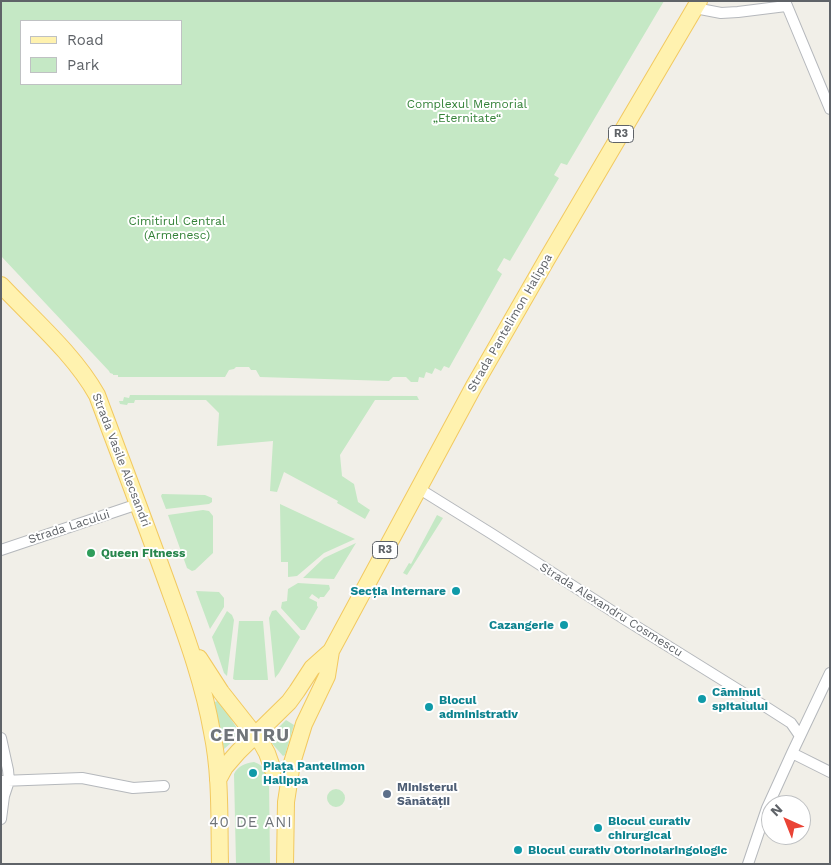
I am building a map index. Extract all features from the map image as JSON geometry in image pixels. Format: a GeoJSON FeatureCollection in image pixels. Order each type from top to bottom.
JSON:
{"type":"FeatureCollection","features":[{"type":"Feature","properties":{"kind":"main road","name":"Strada Pantelimon Halippa"},"geometry":{"type":"LineString","coordinates":[[286,802],[292,763],[300,735],[327,676],[331,651],[453,423],[697,5]]}},
{"type":"Feature","properties":{"kind":"main road","name":"Strada Vasile Alecsandri"},"geometry":{"type":"LineString","coordinates":[[1,285],[56,342],[91,384],[97,395],[185,633],[208,712],[218,780]]}},
{"type":"Feature","properties":{"kind":"main road"},"geometry":{"type":"LineString","coordinates":[[185,633],[213,681],[267,753],[273,770]]}},
{"type":"Feature","properties":{"kind":"main road","name":"Strada Pantelimon Halippa"},"geometry":{"type":"LineString","coordinates":[[229,762],[289,702],[312,668],[331,651]]}},
{"type":"Feature","properties":{"kind":"main road","name":"R3"},"geometry":{"type":"LineString","coordinates":[[218,780],[229,762],[240,756],[252,754],[263,759],[273,770],[286,802],[285,864]]}},
{"type":"Feature","properties":{"kind":"main road"},"geometry":{"type":"LineString","coordinates":[[218,780],[220,864]]}},
{"type":"Feature","properties":{"kind":"street"},"geometry":{"type":"LineString","coordinates":[[697,5],[720,13],[738,12],[786,3],[830,109]]}},
{"type":"Feature","properties":{"kind":"street","name":"Strada Alexandru Cosmescu"},"geometry":{"type":"LineString","coordinates":[[418,488],[766,707],[790,723],[800,736]]}},
{"type":"Feature","properties":{"kind":"street","name":"Strada Lacului"},"geometry":{"type":"LineString","coordinates":[[5,548],[138,504]]}},
{"type":"Feature","properties":{"kind":"street"},"geometry":{"type":"LineString","coordinates":[[1,538],[5,548]]}},
{"type":"Feature","properties":{"kind":"street"},"geometry":{"type":"LineString","coordinates":[[748,864],[767,808],[830,673]]}},
{"type":"Feature","properties":{"kind":"street"},"geometry":{"type":"LineString","coordinates":[[1,738],[8,770],[1,819]]}},
{"type":"Feature","properties":{"kind":"street"},"geometry":{"type":"LineString","coordinates":[[792,753],[830,772]]}},
{"type":"Feature","properties":{"kind":"street"},"geometry":{"type":"LineString","coordinates":[[5,781],[82,778],[133,788],[164,786]]}},
{"type":"Feature","properties":{"kind":"green space","name":"Cimitirul Central (Armenesc)"},"geometry":{"type":"Polygon","coordinates":[[[1,1],[664,1],[567,165],[561,163],[554,175],[559,178],[510,261],[504,258],[497,270],[502,274],[449,368],[444,366],[441,371],[435,368],[432,374],[426,372],[424,378],[419,377],[418,382],[411,382],[406,377],[393,377],[389,381],[260,377],[256,370],[251,370],[249,367],[236,367],[229,370],[225,377],[118,377],[118,375],[113,375],[1,256],[1,1]]]}},
{"type":"Feature","properties":{"kind":"green space"},"geometry":{"type":"Polygon","coordinates":[[[130,395],[417,396],[419,400],[375,400],[340,455],[342,476],[354,484],[358,502],[370,510],[365,519],[337,503],[338,501],[284,472],[277,492],[270,491],[273,441],[217,446],[219,413],[206,400],[135,400],[134,403],[128,403],[127,405],[120,404],[119,401],[123,401],[124,397],[129,398],[130,395]]]}},
{"type":"Feature","properties":{"kind":"green space"},"geometry":{"type":"Polygon","coordinates":[[[162,494],[205,495],[212,498],[212,502],[209,504],[166,509],[162,494]]]}},
{"type":"Feature","properties":{"kind":"green space"},"geometry":{"type":"Polygon","coordinates":[[[280,504],[355,539],[324,553],[297,576],[288,577],[288,562],[281,562],[280,504]]]}},
{"type":"Feature","properties":{"kind":"green space"},"geometry":{"type":"Polygon","coordinates":[[[203,510],[209,511],[213,516],[213,553],[192,571],[187,568],[168,515],[203,510]]]}},
{"type":"Feature","properties":{"kind":"green space"},"geometry":{"type":"Polygon","coordinates":[[[437,515],[443,518],[407,575],[403,573],[409,563],[411,564],[437,515]]]}},
{"type":"Feature","properties":{"kind":"green space"},"geometry":{"type":"Polygon","coordinates":[[[356,543],[334,579],[303,578],[324,558],[356,543]]]}},
{"type":"Feature","properties":{"kind":"green space"},"geometry":{"type":"Polygon","coordinates":[[[298,583],[329,585],[330,589],[324,597],[319,599],[312,594],[309,598],[317,602],[318,607],[305,630],[301,630],[281,608],[282,602],[287,601],[288,589],[298,583]]]}},
{"type":"Feature","properties":{"kind":"green space"},"geometry":{"type":"Polygon","coordinates":[[[196,591],[219,592],[224,598],[224,607],[210,629],[196,591]]]}},
{"type":"Feature","properties":{"kind":"green space"},"geometry":{"type":"Polygon","coordinates":[[[276,610],[300,637],[275,678],[269,618],[272,611],[276,610]]]}},
{"type":"Feature","properties":{"kind":"green space"},"geometry":{"type":"Polygon","coordinates":[[[227,611],[234,620],[227,676],[224,673],[212,637],[227,611]]]}},
{"type":"Feature","properties":{"kind":"green space"},"geometry":{"type":"Polygon","coordinates":[[[239,621],[263,621],[268,680],[233,679],[239,621]]]}},
{"type":"Feature","properties":{"kind":"green space"},"geometry":{"type":"Polygon","coordinates":[[[219,700],[240,733],[224,749],[214,704],[219,700]]]}},
{"type":"Feature","properties":{"kind":"green space"},"geometry":{"type":"Polygon","coordinates":[[[286,720],[294,725],[285,755],[283,756],[268,738],[286,720]]]}},
{"type":"Feature","properties":{"kind":"green space"},"geometry":{"type":"Polygon","coordinates":[[[254,762],[264,769],[269,780],[270,864],[236,864],[234,774],[242,765],[254,762]]]}},
{"type":"Feature","properties":{"kind":"green space"},"geometry":{"type":"Polygon","coordinates":[[[336,789],[342,792],[345,798],[342,804],[336,807],[330,804],[327,798],[330,792],[336,789]]]}},
{"type":"Feature","properties":{"kind":"place","name":"Queen Fitness"},"geometry":{"type":"Point","coordinates":[91,553]}},
{"type":"Feature","properties":{"kind":"place","name":"Secția Internare"},"geometry":{"type":"Point","coordinates":[456,591]}},
{"type":"Feature","properties":{"kind":"place","name":"Cazangerie"},"geometry":{"type":"Point","coordinates":[564,625]}},
{"type":"Feature","properties":{"kind":"place","name":"Căminul spitalului"},"geometry":{"type":"Point","coordinates":[702,699]}},
{"type":"Feature","properties":{"kind":"place","name":"Blocul administrativ"},"geometry":{"type":"Point","coordinates":[429,707]}},
{"type":"Feature","properties":{"kind":"place","name":"Piața Pantelimon Halippa"},"geometry":{"type":"Point","coordinates":[253,773]}},
{"type":"Feature","properties":{"kind":"place","name":"Ministerul Sănătății"},"geometry":{"type":"Point","coordinates":[387,794]}},
{"type":"Feature","properties":{"kind":"place","name":"Blocul curativ chirurgical"},"geometry":{"type":"Point","coordinates":[598,828]}},
{"type":"Feature","properties":{"kind":"place","name":"Blocul curativ Otorinolaringologic"},"geometry":{"type":"Point","coordinates":[518,850]}},
{"type":"Feature","properties":{"kind":"district","name":"CENTRU"},"geometry":{"type":"Point","coordinates":[250,736]}},
{"type":"Feature","properties":{"kind":"district","name":"40 DE ANI"},"geometry":{"type":"Point","coordinates":[251,823]}},
{"type":"Feature","properties":{"kind":"park label","name":"Complexul Memorial „Eternitate“"},"geometry":{"type":"Point","coordinates":[467,111]}}]}
